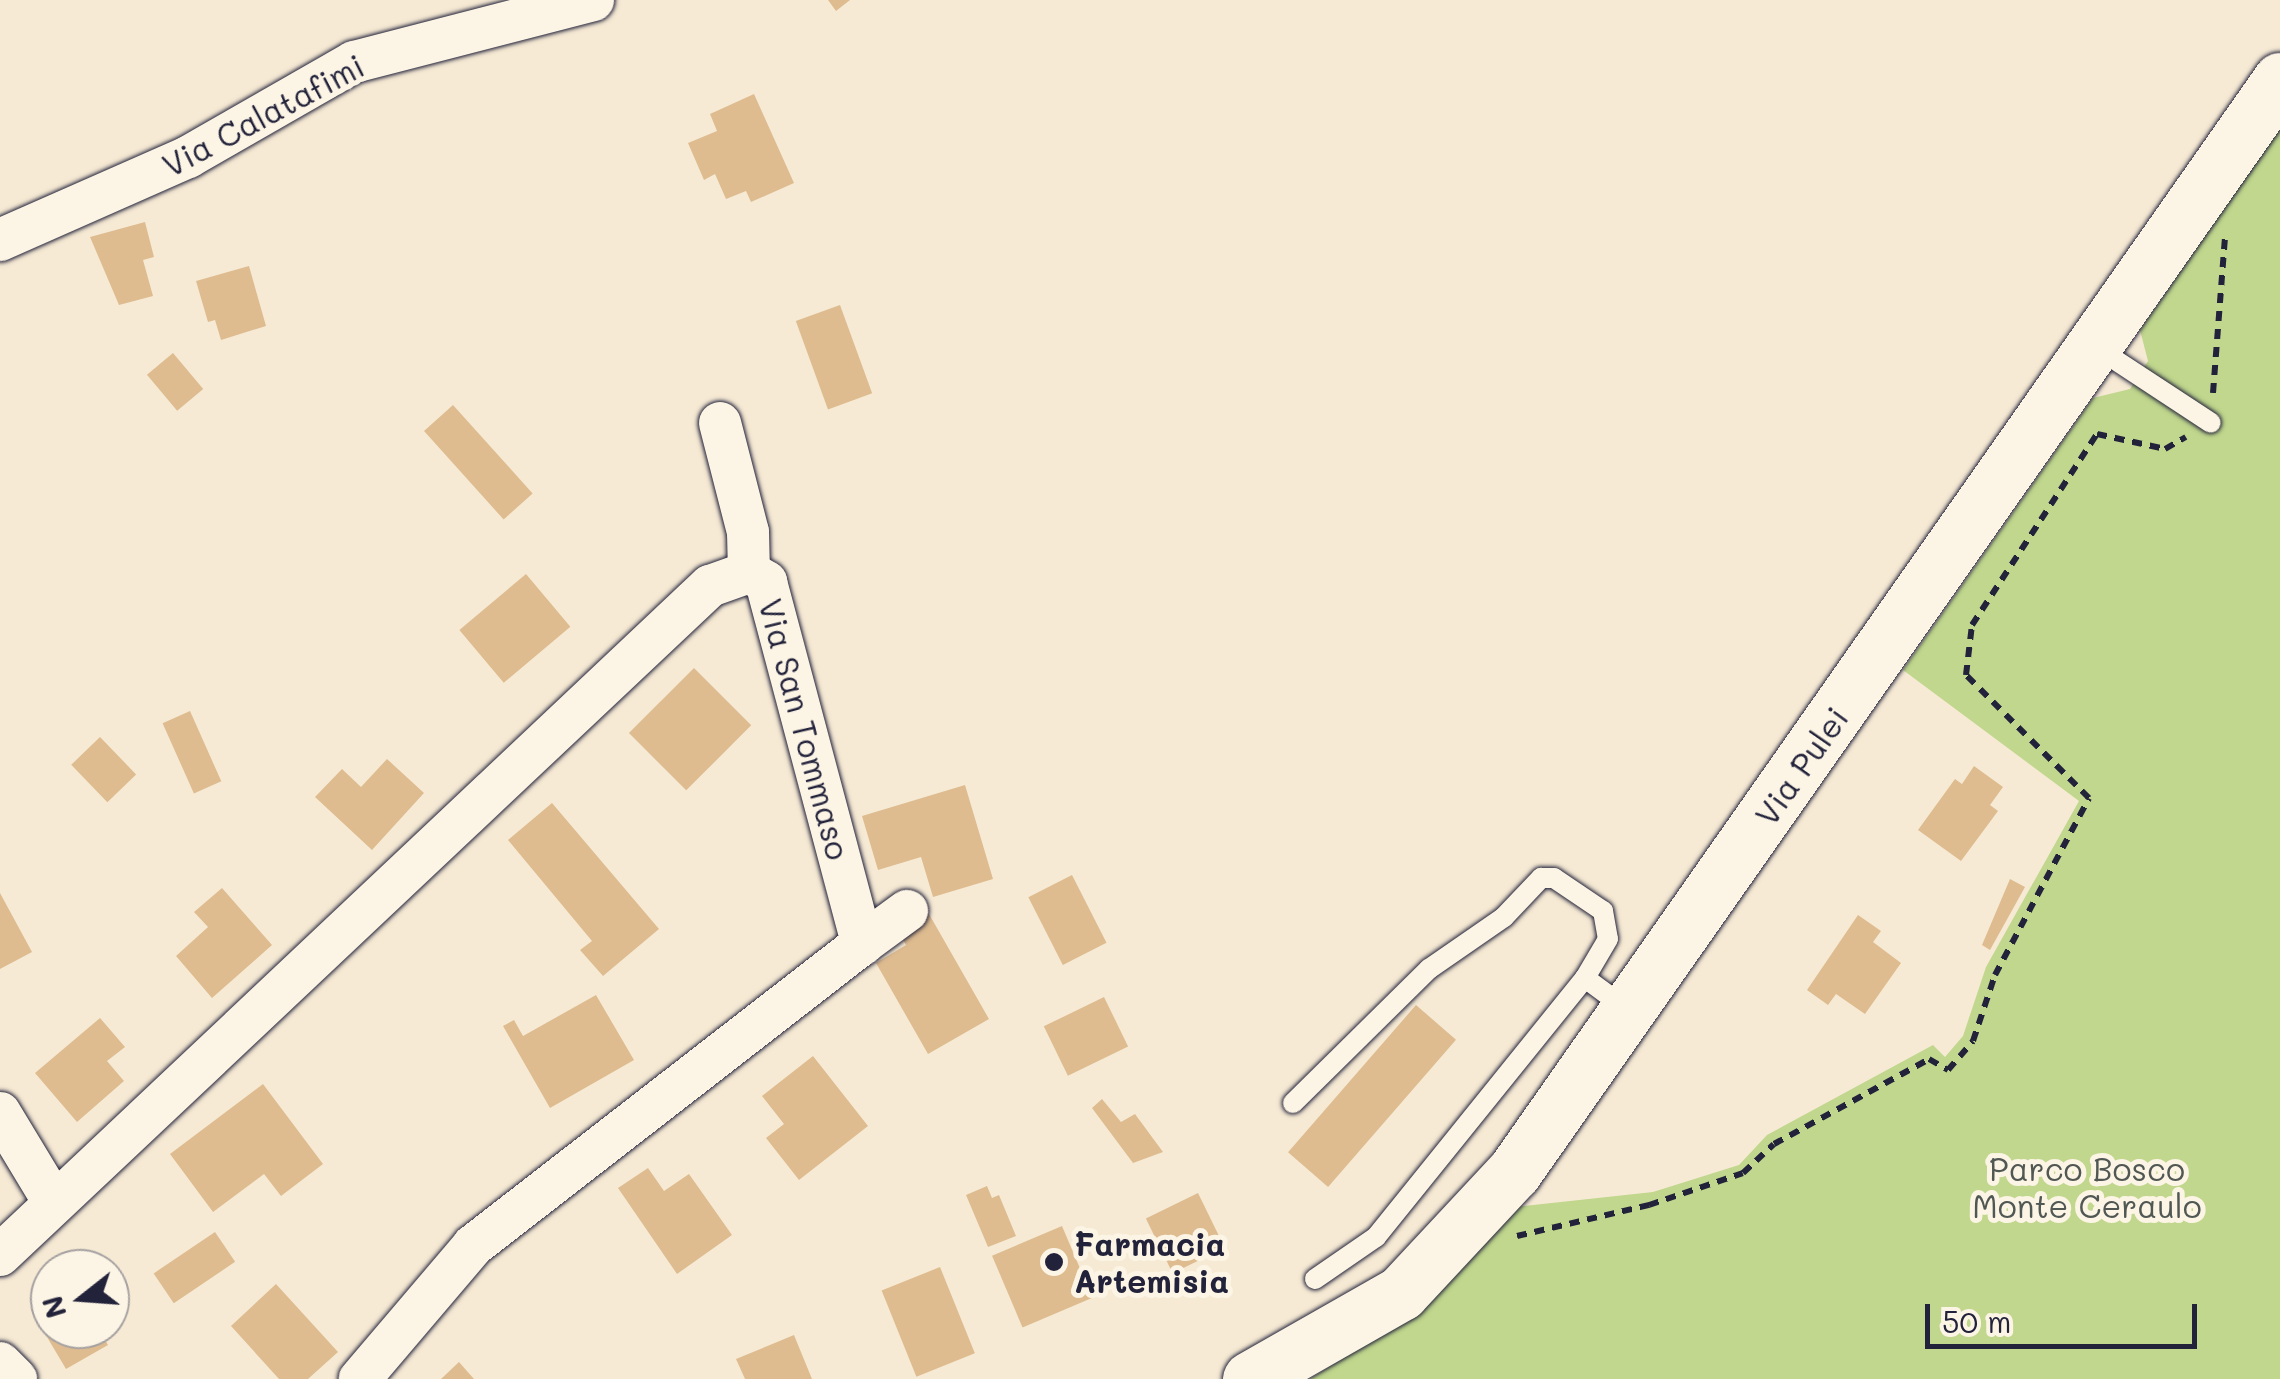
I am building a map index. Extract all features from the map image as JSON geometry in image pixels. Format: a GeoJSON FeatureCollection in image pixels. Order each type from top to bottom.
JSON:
{"type":"FeatureCollection","features":[{"type":"Feature","properties":{"kind":"main road","name":"Via Pulei"},"geometry":{"type":"LineString","coordinates":[[1250,1379],[1401,1294],[1514,1172],[2097,348],[2280,80]]}},
{"type":"Feature","properties":{"kind":"street","name":"Via Calatafimi"},"geometry":{"type":"LineString","coordinates":[[0,240],[188,156],[354,62],[594,0]]}},
{"type":"Feature","properties":{"kind":"street"},"geometry":{"type":"LineString","coordinates":[[720,423],[748,532],[749,572]]}},
{"type":"Feature","properties":{"kind":"street","name":"Via San Tommaso"},"geometry":{"type":"LineString","coordinates":[[0,1255],[710,586],[749,572],[766,582],[862,944]]}},
{"type":"Feature","properties":{"kind":"street"},"geometry":{"type":"LineString","coordinates":[[360,1379],[472,1246],[907,911]]}},
{"type":"Feature","properties":{"kind":"street"},"geometry":{"type":"LineString","coordinates":[[0,1112],[53,1201]]}},
{"type":"Feature","properties":{"kind":"street"},"geometry":{"type":"LineString","coordinates":[[0,1363],[16,1379]]}},
{"type":"Feature","properties":{"kind":"lane"},"geometry":{"type":"LineString","coordinates":[[2097,348],[2211,422]]}},
{"type":"Feature","properties":{"kind":"lane"},"geometry":{"type":"LineString","coordinates":[[1293,1103],[1429,969],[1504,918],[1541,878],[1554,878],[1604,911],[1608,939],[1585,978],[1376,1237],[1315,1278]]}},
{"type":"Feature","properties":{"kind":"lane"},"geometry":{"type":"LineString","coordinates":[[1585,978],[1628,1010]]}},
{"type":"Feature","properties":{"kind":"path"},"geometry":{"type":"LineString","coordinates":[[1511,1238],[1649,1206],[1744,1173],[1774,1144],[1930,1059],[1948,1070],[1973,1041],[1995,975],[2089,798],[1966,675],[1972,625],[2098,434],[2165,449],[2211,422],[2226,235],[2236,220]]}},
{"type":"Feature","properties":{"kind":"green space","name":"Parco Bosco Monte Ceraulo"},"geometry":{"type":"Polygon","coordinates":[[[2280,128],[2280,1379],[1310,1379],[1433,1300],[1515,1207],[1653,1192],[1739,1165],[1767,1135],[1933,1045],[1945,1057],[1963,1036],[1986,967],[2079,801],[1903,670],[2093,398],[2130,389],[2148,361],[2140,330],[2280,128]]]}},
{"type":"Feature","properties":{"kind":"building"},"geometry":{"type":"Polygon","coordinates":[[[828,0],[850,0],[836,11],[828,0]]]}},
{"type":"Feature","properties":{"kind":"building"},"geometry":{"type":"Polygon","coordinates":[[[754,94],[794,183],[751,202],[746,191],[726,199],[715,174],[704,180],[688,143],[717,131],[710,114],[754,94]]]}},
{"type":"Feature","properties":{"kind":"building"},"geometry":{"type":"Polygon","coordinates":[[[145,222],[154,257],[143,260],[153,296],[119,305],[90,237],[145,222]]]}},
{"type":"Feature","properties":{"kind":"building"},"geometry":{"type":"Polygon","coordinates":[[[249,266],[266,326],[221,340],[215,320],[208,322],[196,281],[249,266]]]}},
{"type":"Feature","properties":{"kind":"building"},"geometry":{"type":"Polygon","coordinates":[[[840,305],[872,393],[828,409],[796,321],[840,305]]]}},
{"type":"Feature","properties":{"kind":"building"},"geometry":{"type":"Polygon","coordinates":[[[173,353],[203,389],[177,411],[147,375],[173,353]]]}},
{"type":"Feature","properties":{"kind":"building"},"geometry":{"type":"Polygon","coordinates":[[[453,405],[533,493],[504,520],[424,431],[453,405]]]}},
{"type":"Feature","properties":{"kind":"building"},"geometry":{"type":"Polygon","coordinates":[[[526,574],[570,627],[504,683],[459,630],[526,574]]]}},
{"type":"Feature","properties":{"kind":"building"},"geometry":{"type":"Polygon","coordinates":[[[694,668],[751,725],[686,790],[629,733],[694,668]]]}},
{"type":"Feature","properties":{"kind":"building"},"geometry":{"type":"Polygon","coordinates":[[[190,711],[221,781],[194,794],[163,723],[190,711]]]}},
{"type":"Feature","properties":{"kind":"building"},"geometry":{"type":"Polygon","coordinates":[[[100,737],[136,774],[107,802],[71,765],[100,737]]]}},
{"type":"Feature","properties":{"kind":"building"},"geometry":{"type":"Polygon","coordinates":[[[387,759],[424,793],[372,850],[315,797],[342,769],[361,787],[387,759]]]}},
{"type":"Feature","properties":{"kind":"building"},"geometry":{"type":"Polygon","coordinates":[[[1974,766],[2003,787],[1990,805],[1998,811],[1961,861],[1918,830],[1955,779],[1962,784],[1974,766]]]}},
{"type":"Feature","properties":{"kind":"building"},"geometry":{"type":"Polygon","coordinates":[[[965,785],[993,879],[933,897],[921,857],[878,870],[862,816],[965,785]]]}},
{"type":"Feature","properties":{"kind":"building"},"geometry":{"type":"Polygon","coordinates":[[[552,803],[659,929],[603,976],[580,950],[592,941],[508,840],[552,803]]]}},
{"type":"Feature","properties":{"kind":"building"},"geometry":{"type":"Polygon","coordinates":[[[1072,875],[1107,943],[1063,965],[1028,897],[1072,875]]]}},
{"type":"Feature","properties":{"kind":"building"},"geometry":{"type":"Polygon","coordinates":[[[2010,879],[2025,887],[1990,950],[1982,945],[2010,879]]]}},
{"type":"Feature","properties":{"kind":"building"},"geometry":{"type":"Polygon","coordinates":[[[222,888],[272,945],[212,998],[176,956],[208,927],[194,912],[222,888]]]}},
{"type":"Feature","properties":{"kind":"building"},"geometry":{"type":"Polygon","coordinates":[[[0,893],[32,952],[0,969],[0,893]]]}},
{"type":"Feature","properties":{"kind":"building"},"geometry":{"type":"Polygon","coordinates":[[[929,914],[989,1019],[928,1054],[876,963],[906,945],[898,931],[929,914]]]}},
{"type":"Feature","properties":{"kind":"building"},"geometry":{"type":"Polygon","coordinates":[[[1858,915],[1881,931],[1873,942],[1901,963],[1865,1014],[1836,994],[1828,1005],[1807,990],[1858,915]]]}},
{"type":"Feature","properties":{"kind":"building"},"geometry":{"type":"Polygon","coordinates":[[[596,995],[634,1060],[550,1108],[503,1026],[514,1020],[523,1036],[596,995]]]}},
{"type":"Feature","properties":{"kind":"building"},"geometry":{"type":"Polygon","coordinates":[[[1104,997],[1128,1046],[1068,1076],[1044,1026],[1104,997]]]}},
{"type":"Feature","properties":{"kind":"building"},"geometry":{"type":"Polygon","coordinates":[[[1416,1005],[1456,1040],[1328,1187],[1288,1152],[1416,1005]]]}},
{"type":"Feature","properties":{"kind":"building"},"geometry":{"type":"Polygon","coordinates":[[[100,1018],[125,1047],[107,1061],[124,1081],[77,1122],[35,1073],[100,1018]]]}},
{"type":"Feature","properties":{"kind":"building"},"geometry":{"type":"Polygon","coordinates":[[[813,1056],[868,1126],[799,1180],[766,1138],[784,1124],[762,1096],[813,1056]]]}},
{"type":"Feature","properties":{"kind":"building"},"geometry":{"type":"Polygon","coordinates":[[[263,1084],[323,1164],[281,1196],[264,1174],[213,1212],[170,1154],[263,1084]]]}},
{"type":"Feature","properties":{"kind":"building"},"geometry":{"type":"Polygon","coordinates":[[[1102,1099],[1121,1122],[1135,1114],[1163,1152],[1133,1163],[1092,1108],[1102,1099]]]}},
{"type":"Feature","properties":{"kind":"building"},"geometry":{"type":"Polygon","coordinates":[[[648,1168],[664,1191],[689,1174],[732,1235],[677,1274],[618,1188],[648,1168]]]}},
{"type":"Feature","properties":{"kind":"building"},"geometry":{"type":"Polygon","coordinates":[[[987,1186],[992,1198],[999,1195],[1016,1236],[988,1247],[966,1195],[987,1186]]]}},
{"type":"Feature","properties":{"kind":"building"},"geometry":{"type":"Polygon","coordinates":[[[1198,1193],[1225,1248],[1173,1273],[1146,1218],[1198,1193]]]}},
{"type":"Feature","properties":{"kind":"building"},"geometry":{"type":"Polygon","coordinates":[[[1062,1226],[1092,1298],[1023,1327],[992,1256],[1062,1226]]]}},
{"type":"Feature","properties":{"kind":"building"},"geometry":{"type":"Polygon","coordinates":[[[215,1232],[235,1262],[174,1303],[154,1273],[215,1232]]]}},
{"type":"Feature","properties":{"kind":"building"},"geometry":{"type":"Polygon","coordinates":[[[940,1267],[975,1353],[916,1377],[882,1291],[940,1267]]]}},
{"type":"Feature","properties":{"kind":"building"},"geometry":{"type":"Polygon","coordinates":[[[276,1284],[338,1352],[308,1379],[279,1379],[231,1326],[276,1284]]]}},
{"type":"Feature","properties":{"kind":"building"},"geometry":{"type":"Polygon","coordinates":[[[794,1335],[812,1379],[745,1379],[736,1359],[794,1335]]]}},
{"type":"Feature","properties":{"kind":"building"},"geometry":{"type":"Polygon","coordinates":[[[54,1349],[101,1349],[66,1369],[54,1349]]]}},
{"type":"Feature","properties":{"kind":"building"},"geometry":{"type":"Polygon","coordinates":[[[459,1362],[474,1379],[441,1379],[459,1362]]]}},
{"type":"Feature","properties":{"kind":"place","name":"Farmacia Artemisia"},"geometry":{"type":"Point","coordinates":[1054,1262]}}]}
